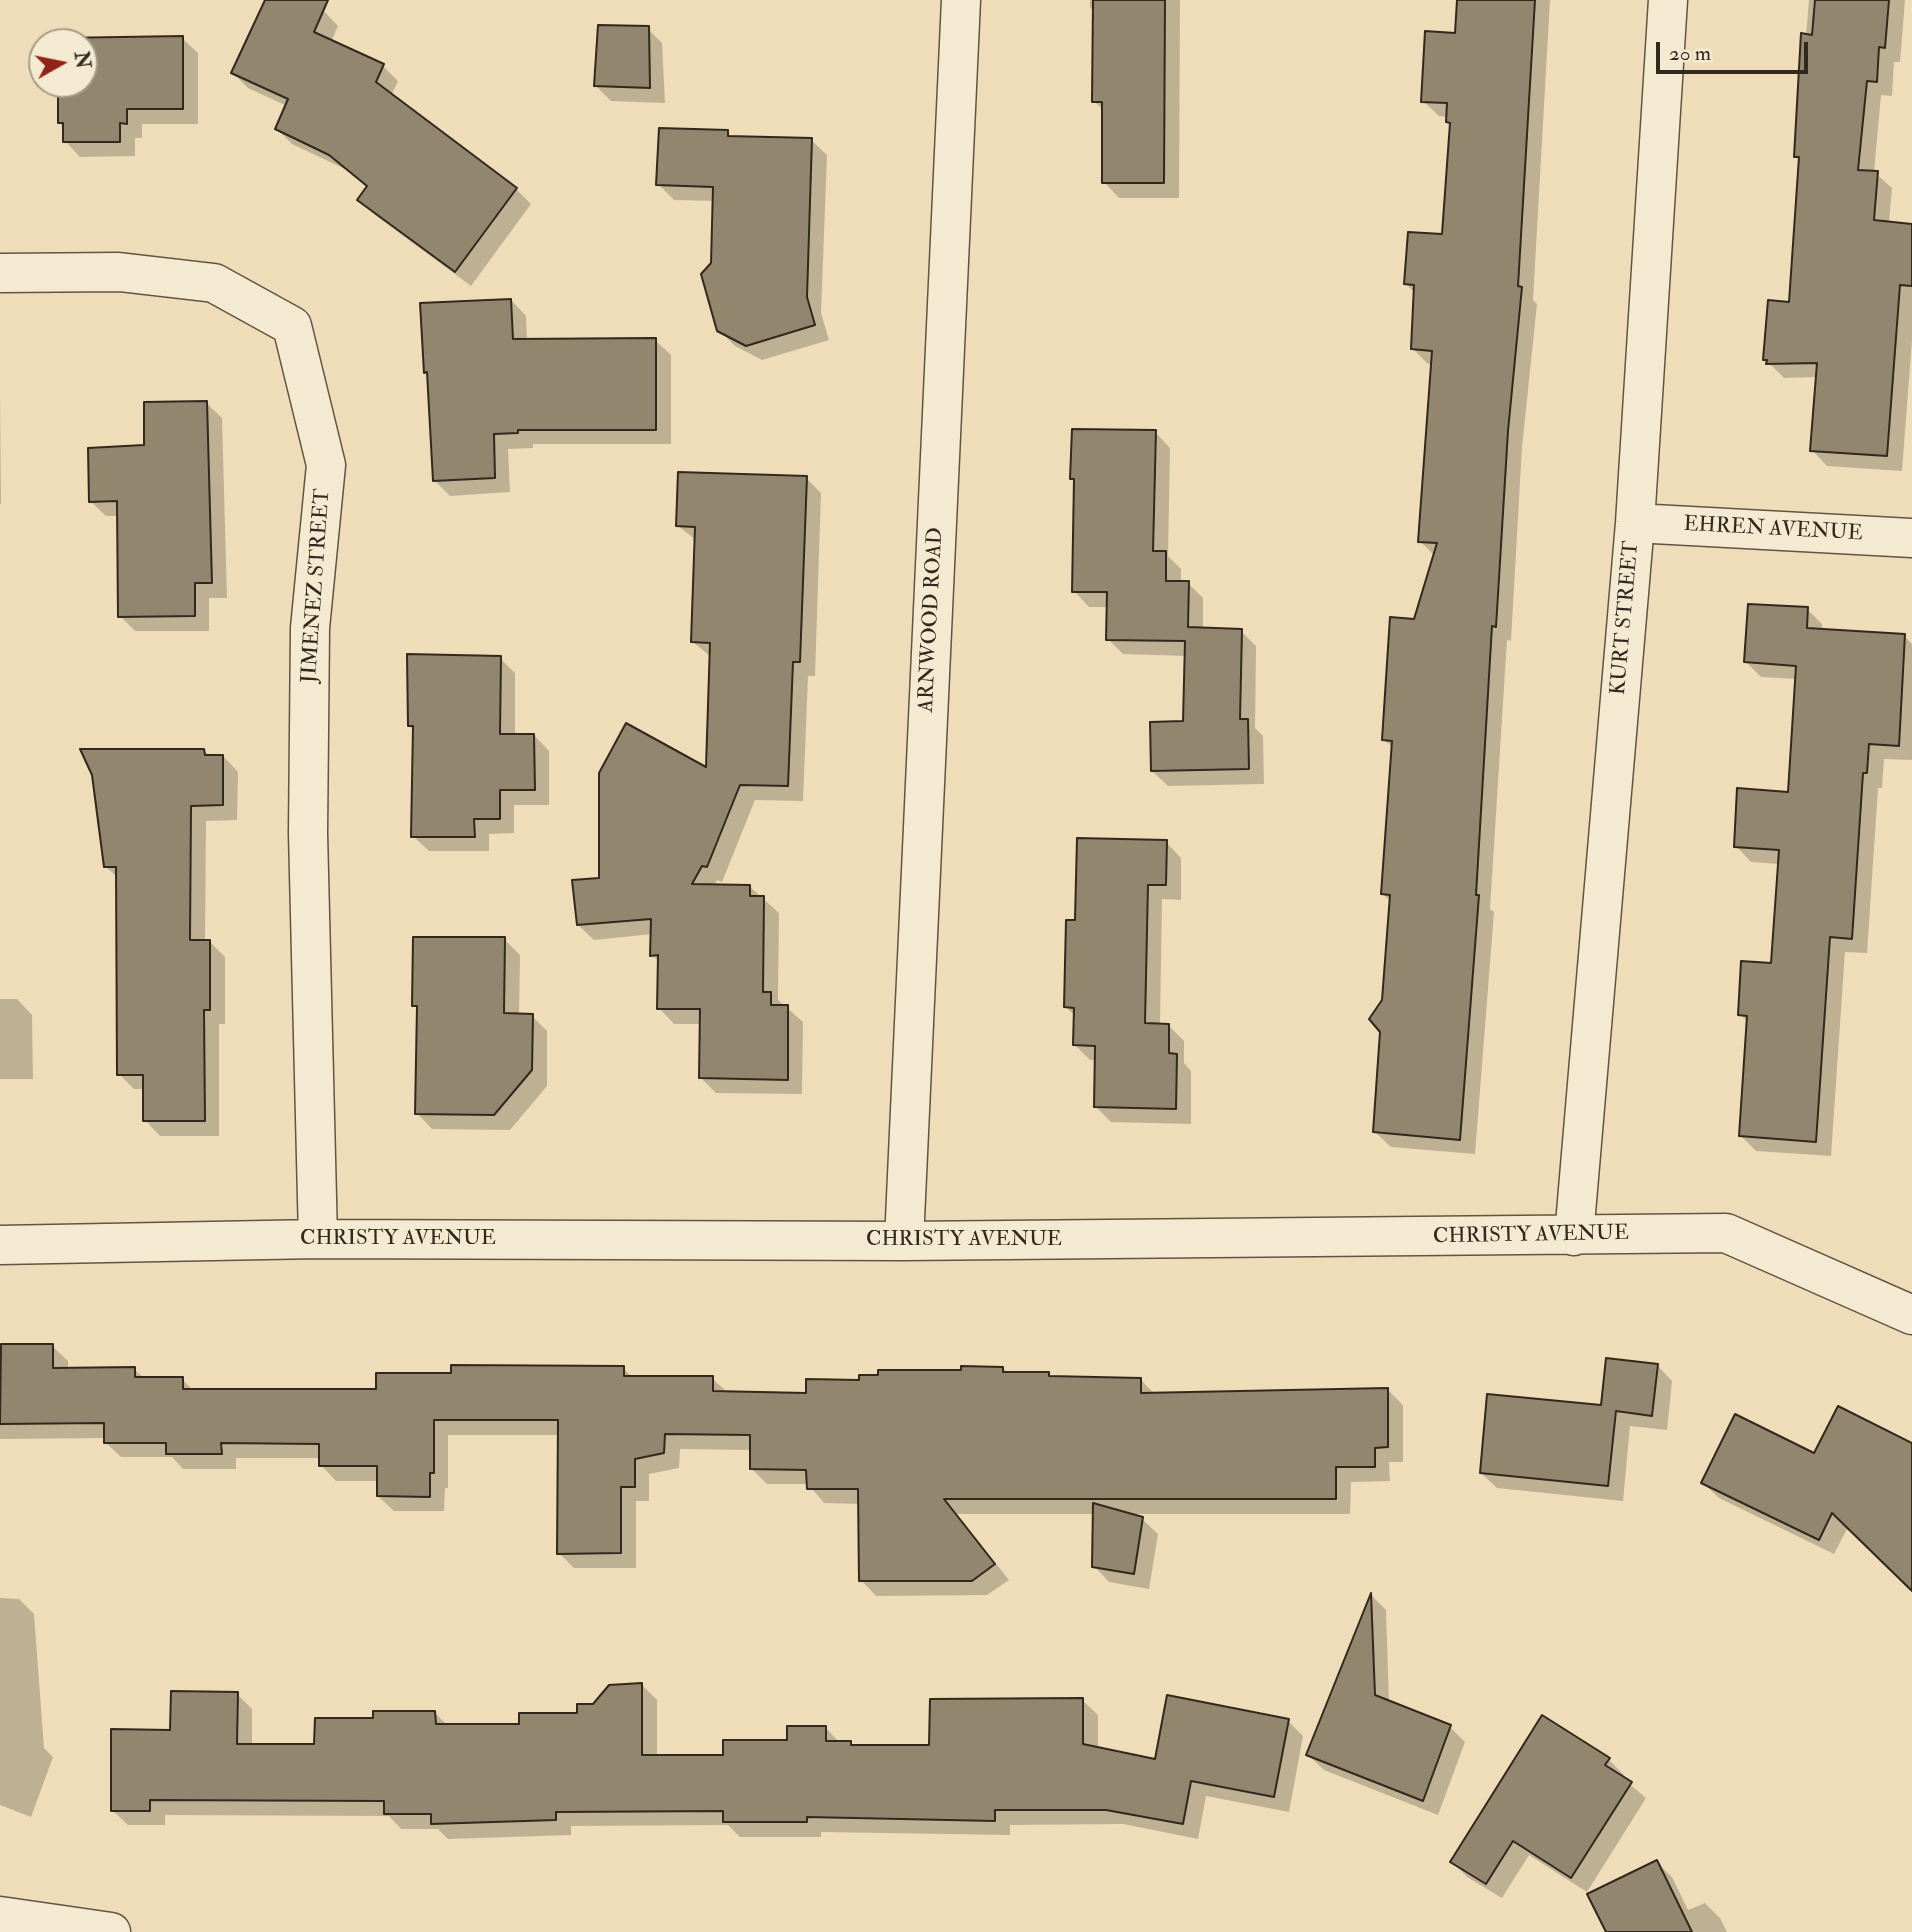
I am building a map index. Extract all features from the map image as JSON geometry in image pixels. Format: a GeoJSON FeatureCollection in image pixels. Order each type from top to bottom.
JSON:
{"type":"FeatureCollection","features":[{"type":"Feature","properties":{"kind":"street","name":"ARNWOOD ROAD"},"geometry":{"type":"LineString","coordinates":[[904,1241],[961,0]]}},
{"type":"Feature","properties":{"kind":"street","name":"KURT STREET"},"geometry":{"type":"LineString","coordinates":[[1574,1236],[1634,523],[1668,0]]}},
{"type":"Feature","properties":{"kind":"street","name":"JIMENEZ STREET"},"geometry":{"type":"LineString","coordinates":[[0,273],[119,272],[214,283],[292,326],[326,466],[310,628],[308,833],[318,1238]]}},
{"type":"Feature","properties":{"kind":"street","name":"EHREN AVENUE"},"geometry":{"type":"LineString","coordinates":[[1634,523],[1912,538]]}},
{"type":"Feature","properties":{"kind":"street","name":"CHRISTY AVENUE"},"geometry":{"type":"LineString","coordinates":[[0,1245],[318,1238],[904,1241],[1726,1233],[1912,1315]]}},
{"type":"Feature","properties":{"kind":"street"},"geometry":{"type":"LineString","coordinates":[[0,1916],[111,1932]]}},
{"type":"Feature","properties":{"kind":"building"},"geometry":{"type":"Polygon","coordinates":[[[265,0],[328,0],[314,32],[384,64],[376,82],[517,188],[455,272],[357,200],[367,186],[329,155],[275,129],[288,99],[231,73],[265,0]]]}},
{"type":"Feature","properties":{"kind":"building"},"geometry":{"type":"Polygon","coordinates":[[[1093,0],[1165,0],[1164,183],[1102,183],[1102,102],[1092,102],[1093,0]]]}},
{"type":"Feature","properties":{"kind":"building"},"geometry":{"type":"Polygon","coordinates":[[[1457,0],[1535,0],[1518,286],[1522,287],[1508,431],[1496,627],[1492,626],[1476,895],[1479,895],[1460,1140],[1373,1132],[1380,1032],[1369,1019],[1382,1000],[1390,895],[1381,894],[1392,741],[1382,740],[1390,617],[1414,619],[1437,543],[1418,542],[1432,351],[1411,349],[1414,285],[1404,284],[1408,232],[1442,234],[1450,123],[1446,122],[1447,103],[1421,102],[1425,31],[1455,33],[1457,0]]]}},
{"type":"Feature","properties":{"kind":"building"},"geometry":{"type":"Polygon","coordinates":[[[1815,0],[1889,0],[1885,48],[1879,47],[1877,82],[1867,81],[1858,170],[1878,171],[1874,220],[1912,224],[1912,286],[1900,285],[1887,456],[1810,451],[1817,363],[1766,364],[1767,360],[1763,360],[1768,300],[1789,302],[1799,157],[1794,157],[1801,33],[1812,35],[1815,0]]]}},
{"type":"Feature","properties":{"kind":"building"},"geometry":{"type":"Polygon","coordinates":[[[598,25],[649,26],[650,88],[594,86],[598,25]]]}},
{"type":"Feature","properties":{"kind":"building"},"geometry":{"type":"Polygon","coordinates":[[[183,36],[183,109],[127,109],[127,124],[120,123],[120,142],[63,142],[63,123],[58,123],[58,98],[98,98],[98,37],[183,36]]]}},
{"type":"Feature","properties":{"kind":"building"},"geometry":{"type":"Polygon","coordinates":[[[659,128],[728,130],[728,136],[812,138],[807,297],[815,325],[746,346],[717,331],[701,274],[711,263],[713,187],[656,185],[659,128]]]}},
{"type":"Feature","properties":{"kind":"building"},"geometry":{"type":"Polygon","coordinates":[[[511,299],[513,339],[656,338],[656,430],[518,430],[518,433],[494,434],[495,478],[433,481],[420,303],[511,299]]]}},
{"type":"Feature","properties":{"kind":"building"},"geometry":{"type":"Polygon","coordinates":[[[207,401],[212,583],[195,583],[195,616],[118,617],[117,501],[89,502],[88,448],[144,445],[144,402],[207,401]]]}},
{"type":"Feature","properties":{"kind":"building"},"geometry":{"type":"Polygon","coordinates":[[[1072,429],[1156,430],[1153,551],[1166,551],[1166,581],[1189,581],[1188,627],[1242,629],[1240,719],[1248,719],[1249,769],[1151,771],[1150,722],[1183,721],[1185,641],[1106,640],[1107,592],[1072,592],[1072,429]]]}},
{"type":"Feature","properties":{"kind":"building"},"geometry":{"type":"Polygon","coordinates":[[[678,472],[807,476],[800,662],[793,662],[788,786],[740,785],[707,867],[702,866],[692,884],[750,885],[750,896],[764,896],[763,992],[771,992],[771,1005],[788,1005],[788,1080],[699,1078],[700,1009],[657,1009],[658,955],[650,956],[651,919],[577,925],[572,880],[599,878],[599,773],[626,723],[706,767],[710,643],[691,642],[695,527],[676,526],[678,472]]]}},
{"type":"Feature","properties":{"kind":"building"},"geometry":{"type":"Polygon","coordinates":[[[1748,604],[1808,607],[1807,628],[1905,634],[1899,746],[1869,744],[1867,773],[1863,773],[1852,939],[1830,937],[1816,1142],[1739,1136],[1747,1016],[1738,1015],[1741,961],[1771,963],[1779,850],[1734,847],[1737,788],[1788,792],[1796,666],[1744,662],[1748,604]]]}},
{"type":"Feature","properties":{"kind":"building"},"geometry":{"type":"Polygon","coordinates":[[[407,654],[501,656],[500,734],[534,734],[535,790],[500,790],[500,819],[474,819],[475,837],[411,837],[413,726],[408,726],[407,654]]]}},
{"type":"Feature","properties":{"kind":"building"},"geometry":{"type":"Polygon","coordinates":[[[80,749],[204,749],[205,755],[223,755],[223,805],[191,806],[190,940],[210,940],[210,1010],[204,1010],[205,1121],[143,1121],[143,1075],[117,1075],[116,867],[104,867],[92,775],[80,749]]]}},
{"type":"Feature","properties":{"kind":"building"},"geometry":{"type":"Polygon","coordinates":[[[1077,838],[1167,840],[1166,885],[1148,885],[1145,1023],[1169,1024],[1169,1053],[1177,1054],[1176,1109],[1094,1107],[1095,1046],[1073,1045],[1074,1008],[1064,1007],[1066,920],[1075,920],[1077,838]]]}},
{"type":"Feature","properties":{"kind":"building"},"geometry":{"type":"Polygon","coordinates":[[[413,937],[505,937],[504,1013],[533,1014],[532,1070],[494,1115],[415,1114],[417,1006],[412,1006],[413,937]]]}},
{"type":"Feature","properties":{"kind":"building"},"geometry":{"type":"Polygon","coordinates":[[[1,1344],[53,1344],[53,1368],[135,1367],[135,1377],[183,1377],[183,1389],[376,1389],[376,1373],[451,1373],[451,1365],[624,1366],[624,1376],[713,1376],[713,1391],[806,1393],[806,1379],[859,1380],[859,1375],[878,1375],[878,1370],[961,1370],[961,1366],[1003,1367],[1003,1372],[1049,1372],[1049,1376],[1141,1378],[1141,1393],[1388,1388],[1388,1447],[1375,1448],[1375,1467],[1336,1467],[1336,1499],[944,1499],[995,1564],[972,1581],[859,1581],[858,1489],[807,1489],[806,1470],[750,1469],[750,1435],[665,1434],[664,1453],[635,1459],[635,1487],[621,1487],[621,1553],[557,1554],[558,1420],[434,1420],[434,1473],[430,1473],[430,1497],[377,1496],[377,1466],[319,1466],[319,1444],[221,1443],[222,1454],[166,1454],[166,1443],[104,1443],[104,1423],[0,1424],[1,1344]]]}},
{"type":"Feature","properties":{"kind":"building"},"geometry":{"type":"Polygon","coordinates":[[[1606,1358],[1658,1364],[1652,1416],[1616,1411],[1608,1486],[1480,1473],[1487,1394],[1601,1405],[1606,1358]]]}},
{"type":"Feature","properties":{"kind":"building"},"geometry":{"type":"Polygon","coordinates":[[[1838,1406],[1912,1443],[1912,1591],[1832,1513],[1819,1540],[1701,1483],[1735,1414],[1814,1453],[1838,1406]]]}},
{"type":"Feature","properties":{"kind":"building"},"geometry":{"type":"Polygon","coordinates":[[[1093,1503],[1143,1517],[1134,1574],[1092,1567],[1093,1503]]]}},
{"type":"Feature","properties":{"kind":"building"},"geometry":{"type":"Polygon","coordinates":[[[1371,1593],[1375,1695],[1451,1725],[1423,1801],[1306,1755],[1371,1593]]]}},
{"type":"Feature","properties":{"kind":"building"},"geometry":{"type":"Polygon","coordinates":[[[642,1683],[642,1755],[723,1755],[723,1740],[787,1740],[787,1726],[826,1726],[826,1741],[851,1741],[851,1745],[929,1745],[930,1699],[1083,1698],[1083,1744],[1155,1759],[1167,1695],[1289,1719],[1274,1797],[1191,1781],[1183,1824],[1106,1810],[995,1810],[995,1821],[807,1817],[807,1822],[723,1822],[723,1811],[556,1812],[556,1820],[431,1824],[431,1814],[384,1814],[384,1801],[150,1800],[150,1811],[111,1811],[111,1729],[170,1730],[171,1691],[238,1692],[237,1744],[314,1744],[315,1718],[373,1718],[373,1711],[435,1711],[436,1724],[519,1724],[519,1713],[577,1713],[577,1704],[593,1704],[609,1685],[642,1683]]]}},
{"type":"Feature","properties":{"kind":"building"},"geometry":{"type":"Polygon","coordinates":[[[1542,1715],[1610,1758],[1605,1765],[1632,1782],[1571,1878],[1513,1841],[1486,1884],[1450,1862],[1542,1715]]]}},
{"type":"Feature","properties":{"kind":"building"},"geometry":{"type":"Polygon","coordinates":[[[1657,1860],[1692,1932],[1606,1932],[1587,1894],[1657,1860]]]}}]}
